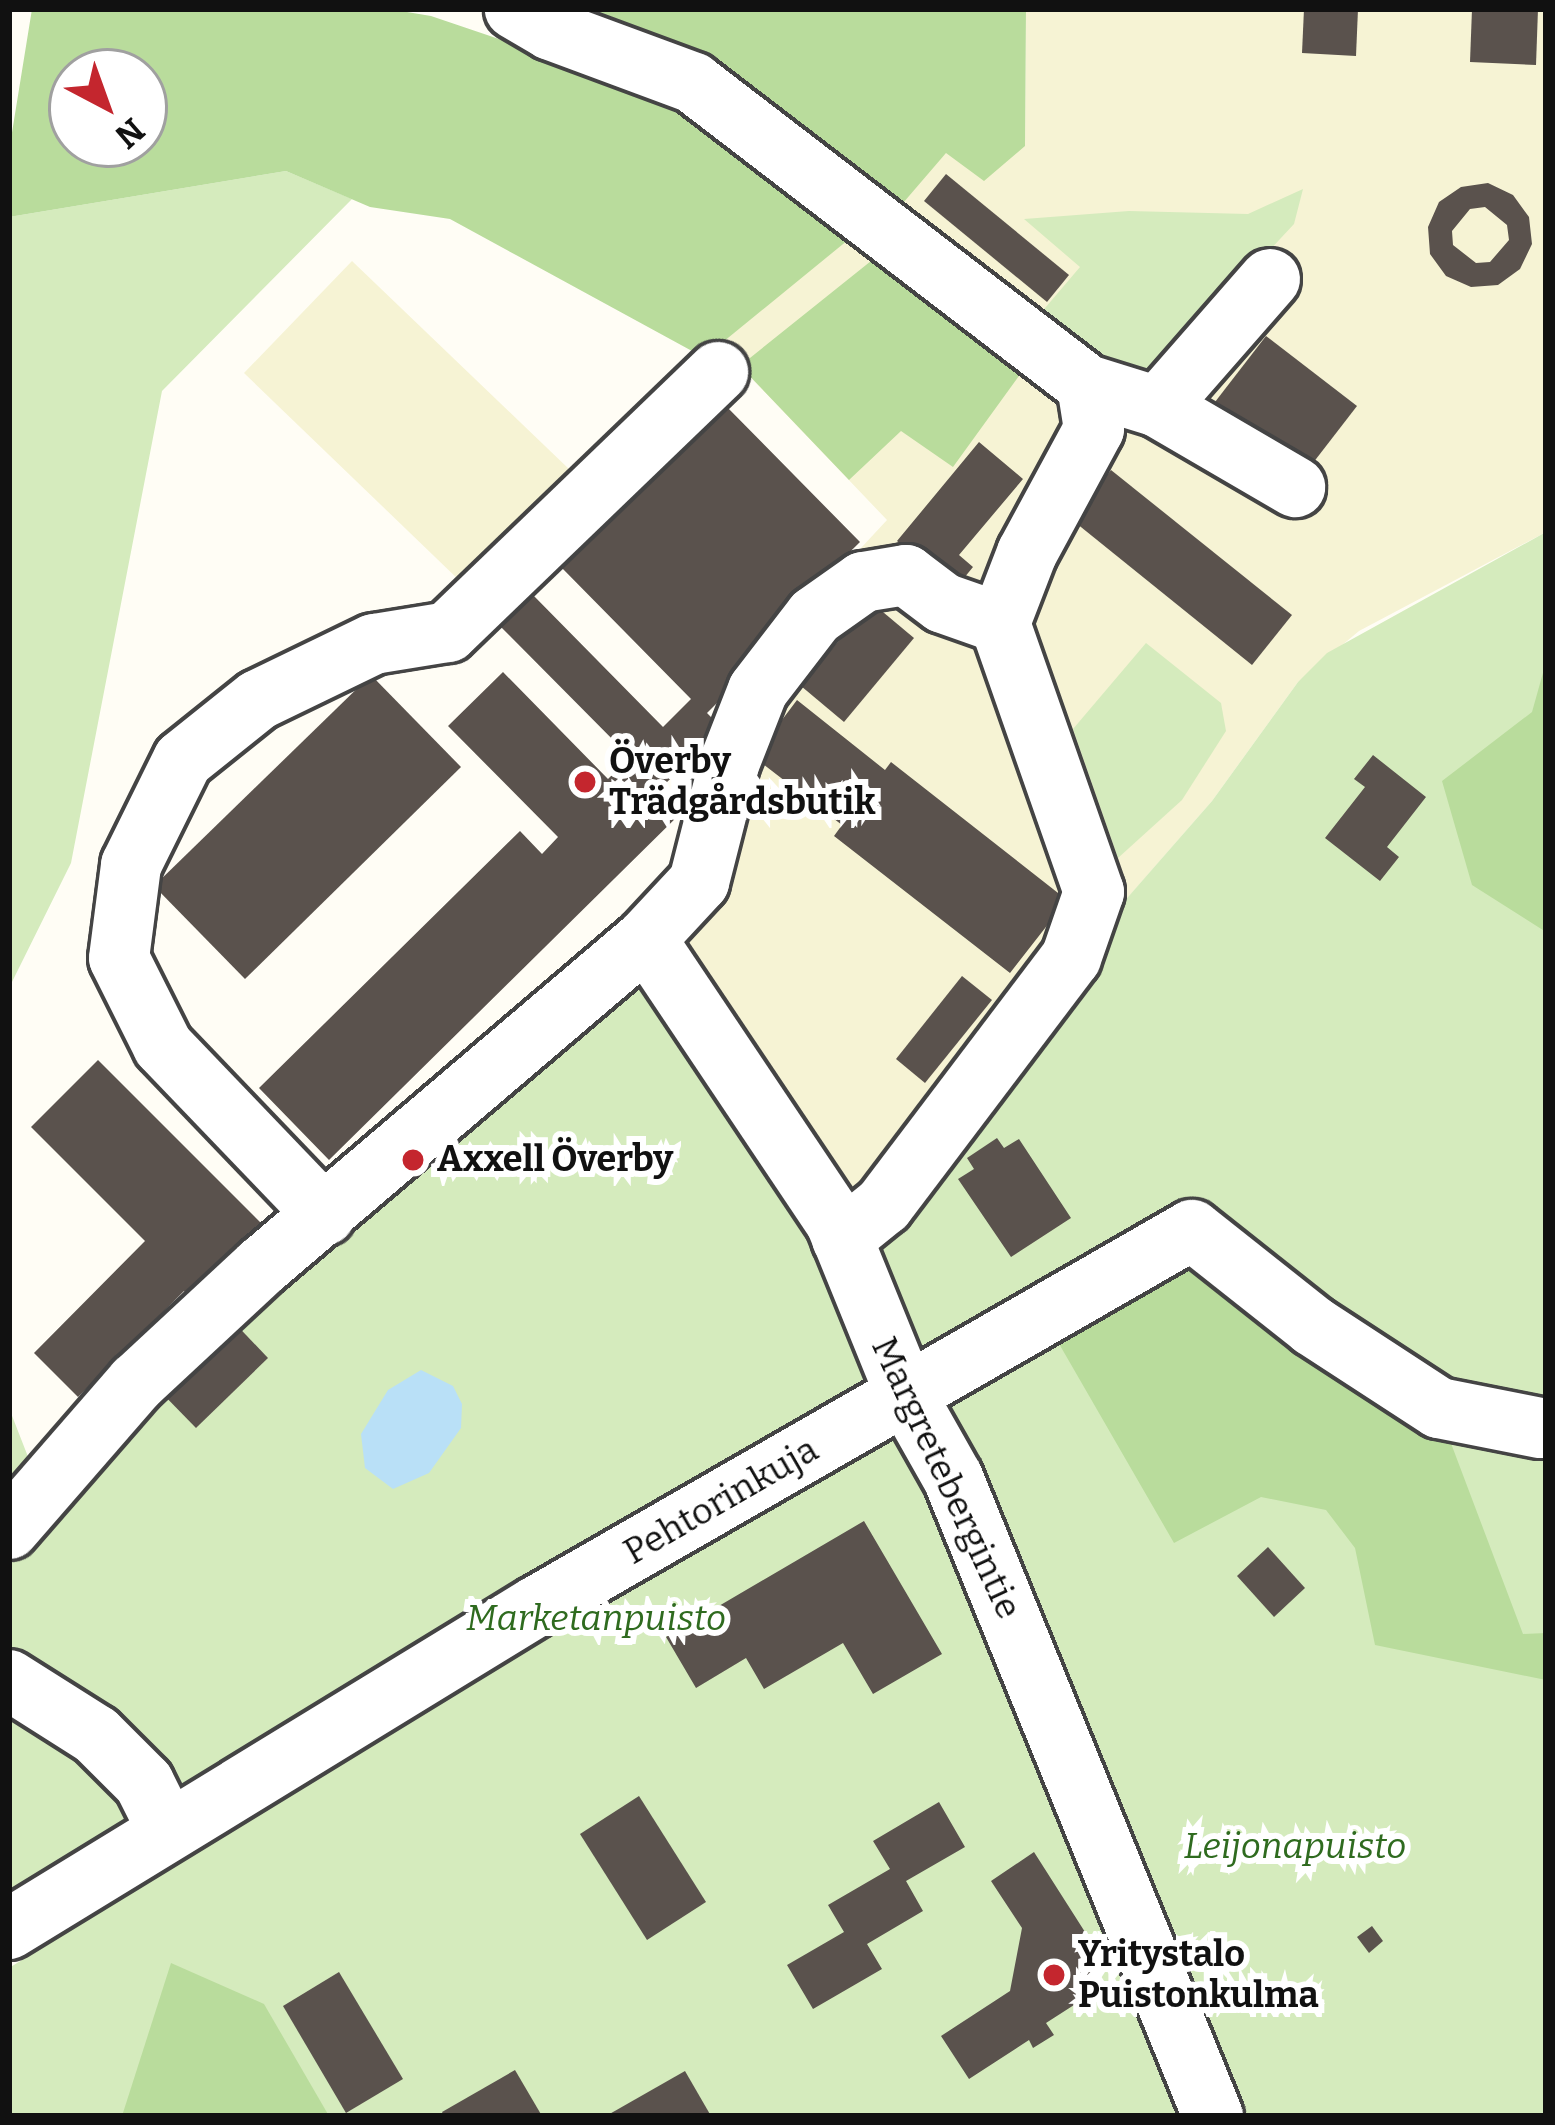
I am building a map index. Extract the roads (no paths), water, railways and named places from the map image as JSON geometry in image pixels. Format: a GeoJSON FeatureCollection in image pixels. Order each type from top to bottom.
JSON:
{"type":"FeatureCollection","features":[{"type":"Feature","properties":{"kind":"street"},"geometry":{"type":"LineString","coordinates":[[515,9],[551,29],[694,82],[1087,385],[1158,407],[1295,488]]}},
{"type":"Feature","properties":{"kind":"street"},"geometry":{"type":"LineString","coordinates":[[1158,407],[1270,279]]}},
{"type":"Feature","properties":{"kind":"street"},"geometry":{"type":"LineString","coordinates":[[325,1215],[163,1046],[119,958],[130,865],[183,760],[259,700],[374,644],[448,632],[718,372]]}},
{"type":"Feature","properties":{"kind":"street"},"geometry":{"type":"LineString","coordinates":[[842,1239],[884,1205],[1076,951],[1094,892],[1000,623],[1027,553],[1094,429],[1087,385]]}},
{"type":"Feature","properties":{"kind":"street"},"geometry":{"type":"LineString","coordinates":[[9,1529],[136,1383],[646,939],[699,882],[729,764],[758,690],[815,616],[863,582],[906,575],[943,603],[1000,623]]}},
{"type":"Feature","properties":{"kind":"street","name":"Margretebergintie"},"geometry":{"type":"LineString","coordinates":[[646,939],[842,1239],[906,1395],[953,1478],[1214,2116]]}},
{"type":"Feature","properties":{"kind":"street","name":"Pehtorinkuja"},"geometry":{"type":"LineString","coordinates":[[9,1930],[166,1829],[537,1606],[1192,1230],[1313,1326],[1438,1408],[1540,1428]]}},
{"type":"Feature","properties":{"kind":"street"},"geometry":{"type":"LineString","coordinates":[[9,1680],[96,1735],[143,1784],[166,1829]]}},
{"type":"Feature","properties":{"kind":"water"},"geometry":{"type":"Polygon","coordinates":[[[421,1370],[453,1386],[462,1404],[461,1428],[429,1473],[393,1489],[365,1468],[361,1434],[388,1390],[421,1370]]]}},
{"type":"Feature","properties":{"kind":"place","name":"Överby Trädgårdsbutik"},"geometry":{"type":"Point","coordinates":[585,782]}},
{"type":"Feature","properties":{"kind":"place","name":"Axxell Överby"},"geometry":{"type":"Point","coordinates":[413,1160]}},
{"type":"Feature","properties":{"kind":"place","name":"Yritystalo Puistonkulma"},"geometry":{"type":"Point","coordinates":[1054,1975]}},
{"type":"Feature","properties":{"kind":"park label","name":"Marketanpuisto"},"geometry":{"type":"Point","coordinates":[596,1619]}},
{"type":"Feature","properties":{"kind":"park label","name":"Leijonapuisto"},"geometry":{"type":"Point","coordinates":[1295,1847]}}]}
